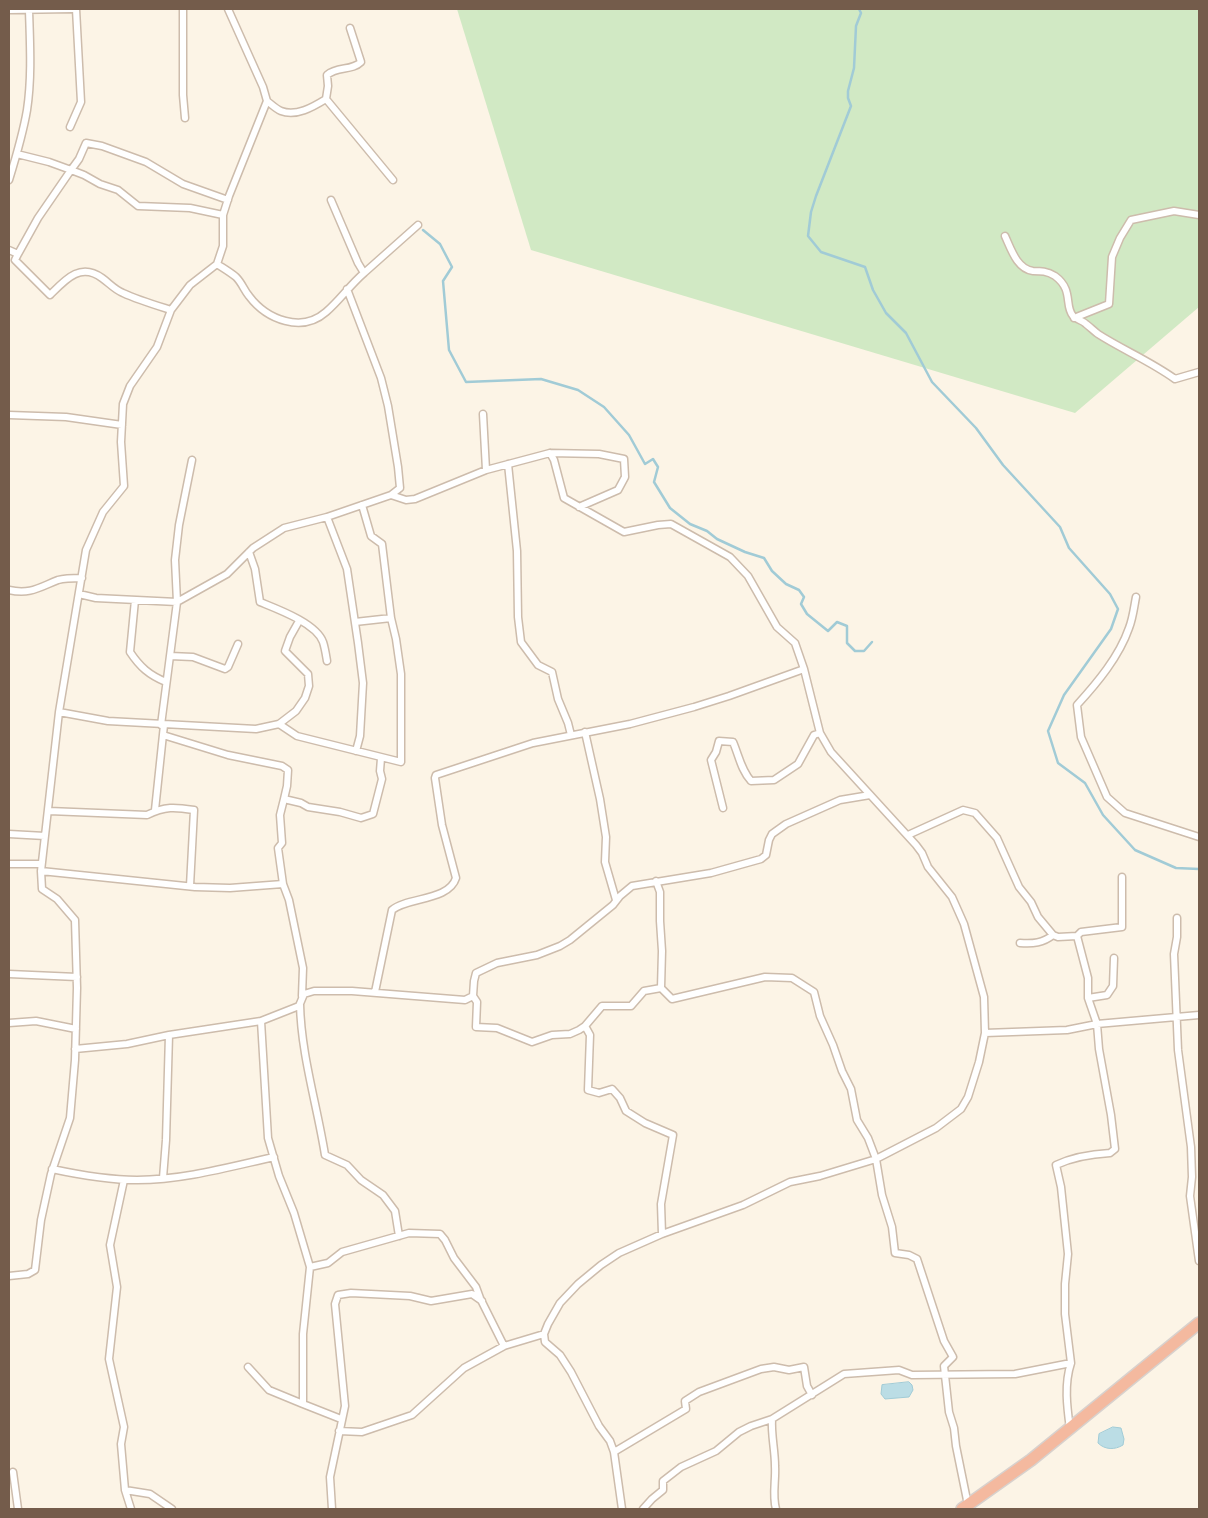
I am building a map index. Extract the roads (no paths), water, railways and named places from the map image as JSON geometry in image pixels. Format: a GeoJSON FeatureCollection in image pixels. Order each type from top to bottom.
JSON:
{"type":"FeatureCollection","features":[{"type":"Feature","properties":{"kind":"highway"},"geometry":{"type":"LineString","coordinates":[[965,1507],[1031,1460],[1199,1324]]}},
{"type":"Feature","properties":{"kind":"street"},"geometry":{"type":"LineString","coordinates":[[9,10],[74,9],[81,102],[70,127]]}},
{"type":"Feature","properties":{"kind":"street"},"geometry":{"type":"LineString","coordinates":[[182,9],[183,96],[186,118]]}},
{"type":"Feature","properties":{"kind":"street"},"geometry":{"type":"LineString","coordinates":[[228,9],[268,101],[281,111],[292,112],[306,110],[326,99]]}},
{"type":"Feature","properties":{"kind":"street"},"geometry":{"type":"LineString","coordinates":[[9,180],[17,154],[29,92],[29,10]]}},
{"type":"Feature","properties":{"kind":"street"},"geometry":{"type":"LineString","coordinates":[[350,28],[361,62],[353,67],[330,72],[327,75],[326,99],[393,180]]}},
{"type":"Feature","properties":{"kind":"street"},"geometry":{"type":"LineString","coordinates":[[9,1276],[28,1274],[35,1270],[41,1220],[52,1170],[70,1118],[76,1049],[76,920],[57,900],[42,889],[41,868],[59,712],[86,550],[103,512],[124,486],[122,404],[130,386],[157,348],[171,310],[190,285],[217,264],[223,246],[223,215],[268,101]]}},
{"type":"Feature","properties":{"kind":"street"},"geometry":{"type":"LineString","coordinates":[[171,310],[122,293],[100,276],[89,271],[77,274],[64,282],[50,295],[15,260],[38,218],[79,159],[86,143],[102,146],[146,162],[183,184],[228,200]]}},
{"type":"Feature","properties":{"kind":"street"},"geometry":{"type":"LineString","coordinates":[[17,154],[49,162],[84,175],[100,184],[118,190],[138,206],[190,208],[223,215]]}},
{"type":"Feature","properties":{"kind":"street"},"geometry":{"type":"LineString","coordinates":[[331,200],[364,273]]}},
{"type":"Feature","properties":{"kind":"street"},"geometry":{"type":"LineString","coordinates":[[1074,318],[1109,304],[1112,258],[1120,238],[1131,220],[1174,211],[1199,215]]}},
{"type":"Feature","properties":{"kind":"street"},"geometry":{"type":"LineString","coordinates":[[217,264],[235,276],[249,297],[264,311],[287,322],[303,324],[317,319],[327,312],[347,289],[418,225]]}},
{"type":"Feature","properties":{"kind":"street"},"geometry":{"type":"LineString","coordinates":[[1005,236],[1023,268],[1044,270],[1061,282],[1066,289],[1070,312],[1074,318],[1085,322],[1097,333],[1159,367],[1174,379],[1199,372]]}},
{"type":"Feature","properties":{"kind":"street"},"geometry":{"type":"LineString","coordinates":[[9,250],[18,254]]}},
{"type":"Feature","properties":{"kind":"street"},"geometry":{"type":"LineString","coordinates":[[79,594],[96,598],[177,602],[227,574],[249,552],[284,528],[327,517],[392,495],[400,488],[388,406],[381,378],[347,289]]}},
{"type":"Feature","properties":{"kind":"street"},"geometry":{"type":"LineString","coordinates":[[483,414],[486,470]]}},
{"type":"Feature","properties":{"kind":"street"},"geometry":{"type":"LineString","coordinates":[[9,415],[66,417],[122,425]]}},
{"type":"Feature","properties":{"kind":"street"},"geometry":{"type":"LineString","coordinates":[[392,495],[406,500],[415,499],[486,470],[550,453],[599,454],[624,459],[625,477],[618,490],[579,507]]}},
{"type":"Feature","properties":{"kind":"street"},"geometry":{"type":"LineString","coordinates":[[550,453],[554,460],[564,498],[624,532],[671,524],[730,557],[748,576],[777,627],[795,643],[804,669],[820,733],[831,752],[908,835],[922,853],[928,867],[952,897],[964,924],[984,997],[985,1033],[979,1062],[968,1097],[961,1109],[936,1128],[876,1159],[820,1176],[790,1182],[743,1205],[662,1234],[619,1253],[578,1284],[560,1303],[544,1334],[545,1342],[560,1355],[595,1419],[610,1441],[614,1452],[622,1509]]}},
{"type":"Feature","properties":{"kind":"street"},"geometry":{"type":"LineString","coordinates":[[155,810],[163,735],[162,725],[166,682],[177,602],[175,560],[183,502],[192,460]]}},
{"type":"Feature","properties":{"kind":"street"},"geometry":{"type":"LineString","coordinates":[[508,464],[518,551],[518,617],[521,642],[538,665],[552,672],[558,699],[571,735]]}},
{"type":"Feature","properties":{"kind":"street"},"geometry":{"type":"LineString","coordinates":[[279,724],[297,736],[401,762],[401,674],[391,618],[382,544],[371,536],[362,505]]}},
{"type":"Feature","properties":{"kind":"street"},"geometry":{"type":"LineString","coordinates":[[327,517],[346,569],[363,683],[360,736],[356,751]]}},
{"type":"Feature","properties":{"kind":"street"},"geometry":{"type":"LineString","coordinates":[[249,552],[255,569],[260,602],[293,616],[313,628],[322,640],[327,661]]}},
{"type":"Feature","properties":{"kind":"street"},"geometry":{"type":"LineString","coordinates":[[9,590],[37,590],[60,580],[82,578]]}},
{"type":"Feature","properties":{"kind":"street"},"geometry":{"type":"LineString","coordinates":[[1136,597],[1129,628],[1120,647],[1099,681],[1077,705],[1080,737],[1107,797],[1126,813],[1199,837]]}},
{"type":"Feature","properties":{"kind":"street"},"geometry":{"type":"LineString","coordinates":[[135,600],[130,652],[142,669],[166,682]]}},
{"type":"Feature","properties":{"kind":"street"},"geometry":{"type":"LineString","coordinates":[[355,622],[391,618]]}},
{"type":"Feature","properties":{"kind":"street"},"geometry":{"type":"LineString","coordinates":[[59,712],[108,721],[162,725],[256,729],[279,724],[296,711],[309,686],[308,674],[284,651],[299,621]]}},
{"type":"Feature","properties":{"kind":"street"},"geometry":{"type":"LineString","coordinates":[[170,656],[193,657],[228,668],[238,644]]}},
{"type":"Feature","properties":{"kind":"street"},"geometry":{"type":"LineString","coordinates":[[375,992],[392,910],[395,907],[431,897],[455,882],[456,878],[442,825],[436,775],[533,743],[630,724],[694,707],[804,669]]}},
{"type":"Feature","properties":{"kind":"street"},"geometry":{"type":"LineString","coordinates":[[585,732],[600,799],[606,837],[604,858],[616,900]]}},
{"type":"Feature","properties":{"kind":"street"},"geometry":{"type":"LineString","coordinates":[[724,808],[711,760],[716,752],[719,741],[733,742],[744,772],[751,781],[764,781],[774,780],[798,764],[814,735],[820,733]]}},
{"type":"Feature","properties":{"kind":"street"},"geometry":{"type":"LineString","coordinates":[[163,735],[228,755],[282,766],[288,770],[287,786],[280,815],[282,843],[278,848],[283,884],[303,968],[300,1018],[325,1155],[347,1165],[361,1180],[383,1195],[395,1211],[399,1236]]}},
{"type":"Feature","properties":{"kind":"street"},"geometry":{"type":"LineString","coordinates":[[284,799],[302,803],[308,807],[340,812],[361,818],[374,814],[382,779],[380,771],[381,758]]}},
{"type":"Feature","properties":{"kind":"street"},"geometry":{"type":"LineString","coordinates":[[661,988],[644,990],[632,1006],[602,1006],[585,1026],[570,1034],[552,1035],[532,1042],[497,1028],[476,1027],[477,1002],[473,996],[476,973],[497,963],[537,955],[560,946],[613,905],[632,886],[711,873],[761,859],[766,855],[772,834],[786,824],[840,800],[870,795]]}},
{"type":"Feature","properties":{"kind":"street"},"geometry":{"type":"LineString","coordinates":[[48,811],[147,814],[170,807],[194,810],[190,886]]}},
{"type":"Feature","properties":{"kind":"street"},"geometry":{"type":"LineString","coordinates":[[908,835],[963,810],[975,813],[996,838],[1019,887],[1031,902],[1038,917],[1053,935],[1058,937],[1077,936],[1081,932],[1122,927],[1122,877]]}},
{"type":"Feature","properties":{"kind":"street"},"geometry":{"type":"LineString","coordinates":[[9,834],[45,836]]}},
{"type":"Feature","properties":{"kind":"street"},"geometry":{"type":"LineString","coordinates":[[9,864],[190,886],[230,888],[283,884]]}},
{"type":"Feature","properties":{"kind":"street"},"geometry":{"type":"LineString","coordinates":[[656,881],[660,892],[661,988],[672,999],[765,977],[792,978],[814,992],[820,1016],[851,1089],[858,1120],[868,1138],[876,1159],[882,1195],[892,1227],[895,1253],[909,1255],[917,1260],[944,1341],[953,1357],[944,1366],[949,1412],[954,1428],[965,1507]]}},
{"type":"Feature","properties":{"kind":"street"},"geometry":{"type":"LineString","coordinates":[[1177,918],[1177,937],[1174,954],[1176,1018],[1180,1070],[1191,1147],[1192,1177],[1190,1196],[1199,1262]]}},
{"type":"Feature","properties":{"kind":"street"},"geometry":{"type":"LineString","coordinates":[[1020,944],[1044,942],[1053,935]]}},
{"type":"Feature","properties":{"kind":"street"},"geometry":{"type":"LineString","coordinates":[[1070,1429],[1066,1399],[1068,1370],[1071,1363],[1065,1314],[1068,1254],[1062,1187],[1056,1165],[1064,1161],[1093,1154],[1110,1153],[1115,1149],[1098,1042],[1097,1024],[1088,998],[1088,978],[1077,936]]}},
{"type":"Feature","properties":{"kind":"street"},"geometry":{"type":"LineString","coordinates":[[1088,998],[1107,995],[1113,986],[1114,958]]}},
{"type":"Feature","properties":{"kind":"street"},"geometry":{"type":"LineString","coordinates":[[9,974],[77,977]]}},
{"type":"Feature","properties":{"kind":"street"},"geometry":{"type":"LineString","coordinates":[[302,996],[307,992],[314,991],[375,992],[465,1000],[473,996]]}},
{"type":"Feature","properties":{"kind":"street"},"geometry":{"type":"LineString","coordinates":[[76,1049],[127,1044],[169,1035],[262,1021],[300,1004]]}},
{"type":"Feature","properties":{"kind":"street"},"geometry":{"type":"LineString","coordinates":[[985,1033],[1067,1030],[1097,1024],[1199,1015]]}},
{"type":"Feature","properties":{"kind":"street"},"geometry":{"type":"LineString","coordinates":[[9,1023],[36,1021],[76,1029]]}},
{"type":"Feature","properties":{"kind":"street"},"geometry":{"type":"LineString","coordinates":[[262,1021],[268,1130],[274,1157],[310,1267],[303,1334],[303,1404]]}},
{"type":"Feature","properties":{"kind":"street"},"geometry":{"type":"LineString","coordinates":[[585,1026],[590,1035],[588,1090],[599,1093],[612,1089],[620,1098],[626,1111],[645,1123],[673,1135],[662,1204],[662,1234]]}},
{"type":"Feature","properties":{"kind":"street"},"geometry":{"type":"LineString","coordinates":[[163,1178],[169,1035]]}},
{"type":"Feature","properties":{"kind":"street"},"geometry":{"type":"LineString","coordinates":[[52,1170],[88,1177],[124,1180],[163,1178],[205,1172],[274,1157]]}},
{"type":"Feature","properties":{"kind":"street"},"geometry":{"type":"LineString","coordinates":[[124,1180],[110,1245],[117,1288],[108,1359],[124,1427],[121,1444],[125,1490],[131,1509]]}},
{"type":"Feature","properties":{"kind":"street"},"geometry":{"type":"LineString","coordinates":[[310,1267],[328,1263],[342,1252],[409,1233],[440,1234],[446,1240],[454,1258],[476,1287],[504,1346]]}},
{"type":"Feature","properties":{"kind":"street"},"geometry":{"type":"LineString","coordinates":[[332,1509],[330,1477],[345,1406],[335,1304],[338,1295],[351,1293],[410,1296],[431,1301],[472,1294],[482,1301]]}},
{"type":"Feature","properties":{"kind":"street"},"geometry":{"type":"LineString","coordinates":[[339,1431],[362,1432],[412,1415],[464,1368],[504,1346],[544,1334]]}},
{"type":"Feature","properties":{"kind":"street"},"geometry":{"type":"LineString","coordinates":[[643,1509],[663,1490],[663,1481],[681,1466],[716,1451],[739,1432],[772,1419],[844,1374],[899,1370],[912,1375],[1015,1374],[1071,1363]]}},
{"type":"Feature","properties":{"kind":"street"},"geometry":{"type":"LineString","coordinates":[[248,1367],[269,1390],[341,1419]]}},
{"type":"Feature","properties":{"kind":"street"},"geometry":{"type":"LineString","coordinates":[[614,1452],[686,1409],[685,1402],[699,1392],[761,1369],[774,1367],[789,1370],[804,1367],[807,1386],[812,1395]]}},
{"type":"Feature","properties":{"kind":"street"},"geometry":{"type":"LineString","coordinates":[[772,1419],[771,1434],[775,1466],[776,1509]]}},
{"type":"Feature","properties":{"kind":"street"},"geometry":{"type":"LineString","coordinates":[[13,1472],[18,1509]]}},
{"type":"Feature","properties":{"kind":"street"},"geometry":{"type":"LineString","coordinates":[[125,1490],[150,1494],[172,1509]]}},
{"type":"Feature","properties":{"kind":"water"},"geometry":{"type":"Polygon","coordinates":[[[909,1382],[913,1390],[909,1397],[885,1399],[881,1394],[882,1385],[909,1382]]]}},
{"type":"Feature","properties":{"kind":"water"},"geometry":{"type":"Polygon","coordinates":[[[1113,1427],[1121,1428],[1124,1439],[1123,1445],[1117,1448],[1110,1448],[1098,1443],[1099,1434],[1113,1427]]]}},
{"type":"Feature","properties":{"kind":"waterway"},"geometry":{"type":"LineString","coordinates":[[859,9],[861,13],[856,26],[854,68],[848,91],[851,106],[816,196],[811,212],[808,236],[821,252],[865,267],[873,290],[886,313],[906,333],[932,382],[976,428],[1003,465],[1060,527],[1069,548],[1110,594],[1118,609],[1111,629],[1064,695],[1048,731],[1058,763],[1085,783],[1103,815],[1135,850],[1176,868],[1199,869]]}},
{"type":"Feature","properties":{"kind":"waterway"},"geometry":{"type":"LineString","coordinates":[[423,230],[440,244],[452,267],[443,281],[449,350],[466,382],[541,379],[578,390],[604,407],[629,435],[645,464],[653,459],[658,467],[654,482],[670,508],[690,524],[707,531],[717,539],[745,552],[764,558],[772,571],[786,584],[799,590],[804,597],[801,604],[807,614],[828,631],[837,622],[847,626],[847,643],[855,651],[864,651],[872,642]]}}]}
